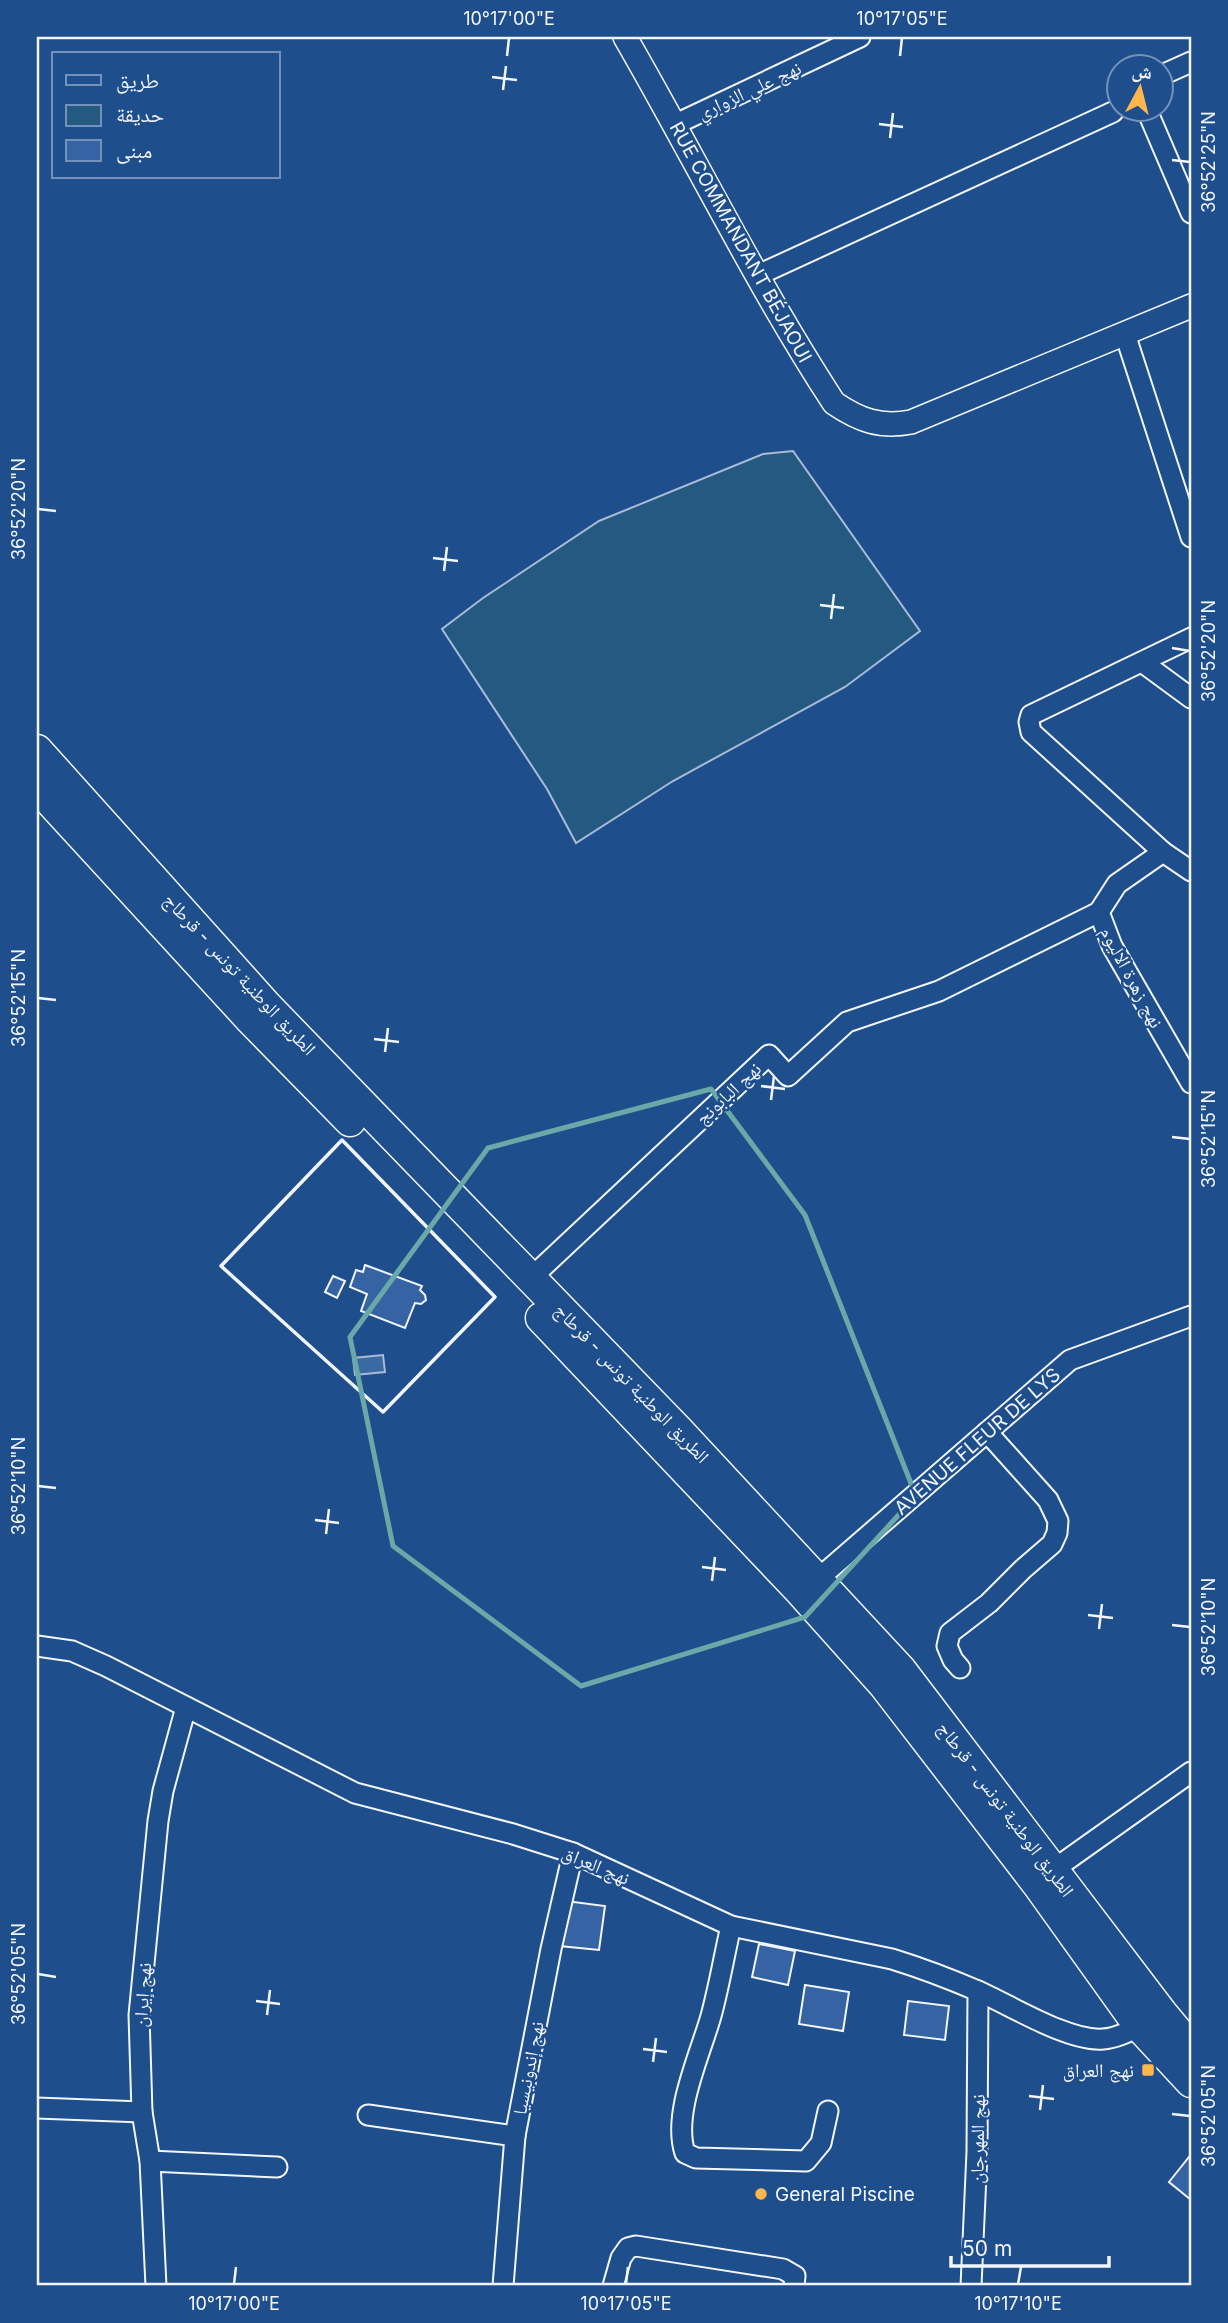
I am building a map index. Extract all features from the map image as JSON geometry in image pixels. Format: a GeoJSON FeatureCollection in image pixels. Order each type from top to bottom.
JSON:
{"type":"FeatureCollection","features":[{"type":"Feature","properties":{"kind":"main road","name":"الطريق الوطنية تونس - قرطاج"},"geometry":{"type":"LineString","coordinates":[[37,750],[267,1006],[818,1579],[901,1671],[1053,1870],[1191,2082]]}},
{"type":"Feature","properties":{"kind":"main road","name":"الطريق الوطنية تونس - قرطاج"},"geometry":{"type":"LineString","coordinates":[[37,787],[251,1020],[516,1291],[800,1591],[884,1685],[1038,1885],[1150,2019],[1191,2048]]}},
{"type":"Feature","properties":{"kind":"street","name":"RUE COMMANDANT BÉJAOUI"},"geometry":{"type":"LineString","coordinates":[[625,37],[676,124],[756,276],[834,403],[854,416],[876,424],[911,422],[1191,306]]}},
{"type":"Feature","properties":{"kind":"street","name":"نهج علي الزواري"},"geometry":{"type":"LineString","coordinates":[[676,124],[860,37]]}},
{"type":"Feature","properties":{"kind":"street"},"geometry":{"type":"LineString","coordinates":[[756,276],[1106,115]]}},
{"type":"Feature","properties":{"kind":"street"},"geometry":{"type":"LineString","coordinates":[[1154,122],[1184,175],[1191,213]]}},
{"type":"Feature","properties":{"kind":"street"},"geometry":{"type":"LineString","coordinates":[[1125,334],[1191,537]]}},
{"type":"Feature","properties":{"kind":"street"},"geometry":{"type":"LineString","coordinates":[[1191,638],[1031,715],[1028,722],[1031,732],[1163,852],[1191,871]]}},
{"type":"Feature","properties":{"kind":"street"},"geometry":{"type":"LineString","coordinates":[[1142,662],[1191,698]]}},
{"type":"Feature","properties":{"kind":"street","name":"نهج زهرة الاليوم"},"geometry":{"type":"LineString","coordinates":[[1163,852],[1118,884],[1098,912],[1112,946],[1191,1083]]}},
{"type":"Feature","properties":{"kind":"street","name":"نهج البابونج"},"geometry":{"type":"LineString","coordinates":[[531,1278],[769,1055],[788,1076],[847,1023],[939,990],[1098,912]]}},
{"type":"Feature","properties":{"kind":"street","name":"AVENUE FLEUR DE LYS"},"geometry":{"type":"LineString","coordinates":[[818,1579],[1070,1360],[1191,1316]]}},
{"type":"Feature","properties":{"kind":"street"},"geometry":{"type":"LineString","coordinates":[[960,1668],[947,1646],[950,1633],[989,1603],[1052,1545],[1057,1534],[1058,1521],[1048,1500],[987,1432]]}},
{"type":"Feature","properties":{"kind":"street","name":"نهج العراق"},"geometry":{"type":"LineString","coordinates":[[37,1646],[72,1651],[355,1793],[513,1834],[573,1853],[731,1926],[892,1959],[978,1991],[1045,2023],[1083,2037],[1102,2039],[1120,2035],[1150,2019]]}},
{"type":"Feature","properties":{"kind":"street","name":"نهج إيران"},"geometry":{"type":"LineString","coordinates":[[156,2286],[150,2161],[142,2112],[139,2015],[158,1821],[163,1791],[186,1707]]}},
{"type":"Feature","properties":{"kind":"street"},"geometry":{"type":"LineString","coordinates":[[1053,1870],[1191,1772]]}},
{"type":"Feature","properties":{"kind":"street","name":"نهج إندونيسيا"},"geometry":{"type":"LineString","coordinates":[[503,2286],[515,2136],[551,1949],[573,1853]]}},
{"type":"Feature","properties":{"kind":"street"},"geometry":{"type":"LineString","coordinates":[[731,1926],[711,2015],[688,2093],[681,2128],[685,2152],[696,2158],[806,2161],[821,2143],[828,2111]]}},
{"type":"Feature","properties":{"kind":"street","name":"نهج المهرجان"},"geometry":{"type":"LineString","coordinates":[[971,2286],[977,2152],[978,1991]]}},
{"type":"Feature","properties":{"kind":"street"},"geometry":{"type":"LineString","coordinates":[[37,2108],[142,2112]]}},
{"type":"Feature","properties":{"kind":"street"},"geometry":{"type":"LineString","coordinates":[[369,2115],[515,2136]]}},
{"type":"Feature","properties":{"kind":"street"},"geometry":{"type":"LineString","coordinates":[[150,2161],[277,2167]]}},
{"type":"Feature","properties":{"kind":"street"},"geometry":{"type":"LineString","coordinates":[[613,2286],[621,2258],[628,2248],[636,2246],[783,2269],[795,2276],[794,2286]]}},
{"type":"Feature","properties":{"kind":"highlighted area"},"geometry":{"type":"Polygon","coordinates":[[[711,1089],[805,1215],[916,1496],[805,1617],[581,1686],[393,1546],[350,1337],[488,1148],[711,1089]]]}},
{"type":"Feature","properties":{"kind":"green space"},"geometry":{"type":"Polygon","coordinates":[[[793,451],[920,631],[845,687],[673,781],[576,843],[547,789],[442,629],[483,598],[599,521],[763,454],[793,451]]]}},
{"type":"Feature","properties":{"kind":"shaded area"},"geometry":{"type":"Polygon","coordinates":[[[383,1355],[385,1372],[355,1375],[353,1358],[383,1355]]]}},
{"type":"Feature","properties":{"kind":"building"},"geometry":{"type":"Polygon","coordinates":[[[365,1265],[422,1286],[420,1290],[426,1300],[421,1304],[415,1303],[405,1328],[361,1311],[367,1294],[350,1287],[356,1270],[363,1272],[365,1265]]]}},
{"type":"Feature","properties":{"kind":"building"},"geometry":{"type":"Polygon","coordinates":[[[333,1276],[345,1281],[337,1298],[325,1292],[333,1276]]]}},
{"type":"Feature","properties":{"kind":"building"},"geometry":{"type":"Polygon","coordinates":[[[566,1901],[605,1906],[599,1950],[560,1946],[566,1901]]]}},
{"type":"Feature","properties":{"kind":"building"},"geometry":{"type":"Polygon","coordinates":[[[759,1944],[795,1951],[788,1985],[752,1977],[759,1944]]]}},
{"type":"Feature","properties":{"kind":"building"},"geometry":{"type":"Polygon","coordinates":[[[805,1985],[849,1992],[843,2031],[799,2024],[805,1985]]]}},
{"type":"Feature","properties":{"kind":"building"},"geometry":{"type":"Polygon","coordinates":[[[908,2001],[949,2006],[945,2040],[904,2035],[908,2001]]]}},
{"type":"Feature","properties":{"kind":"building"},"geometry":{"type":"Polygon","coordinates":[[[1189,2157],[1191,2159],[1191,2200],[1169,2182],[1189,2157]]]}},
{"type":"Feature","properties":{"kind":"wall"},"geometry":{"type":"LineString","coordinates":[[342,1140],[495,1297],[383,1412],[221,1266],[342,1140]]}},
{"type":"Feature","properties":{"kind":"place","name":"نهج العراق"},"geometry":{"type":"Point","coordinates":[1148,2070]}},
{"type":"Feature","properties":{"kind":"place","name":"General Piscine"},"geometry":{"type":"Point","coordinates":[761,2194]}}]}
